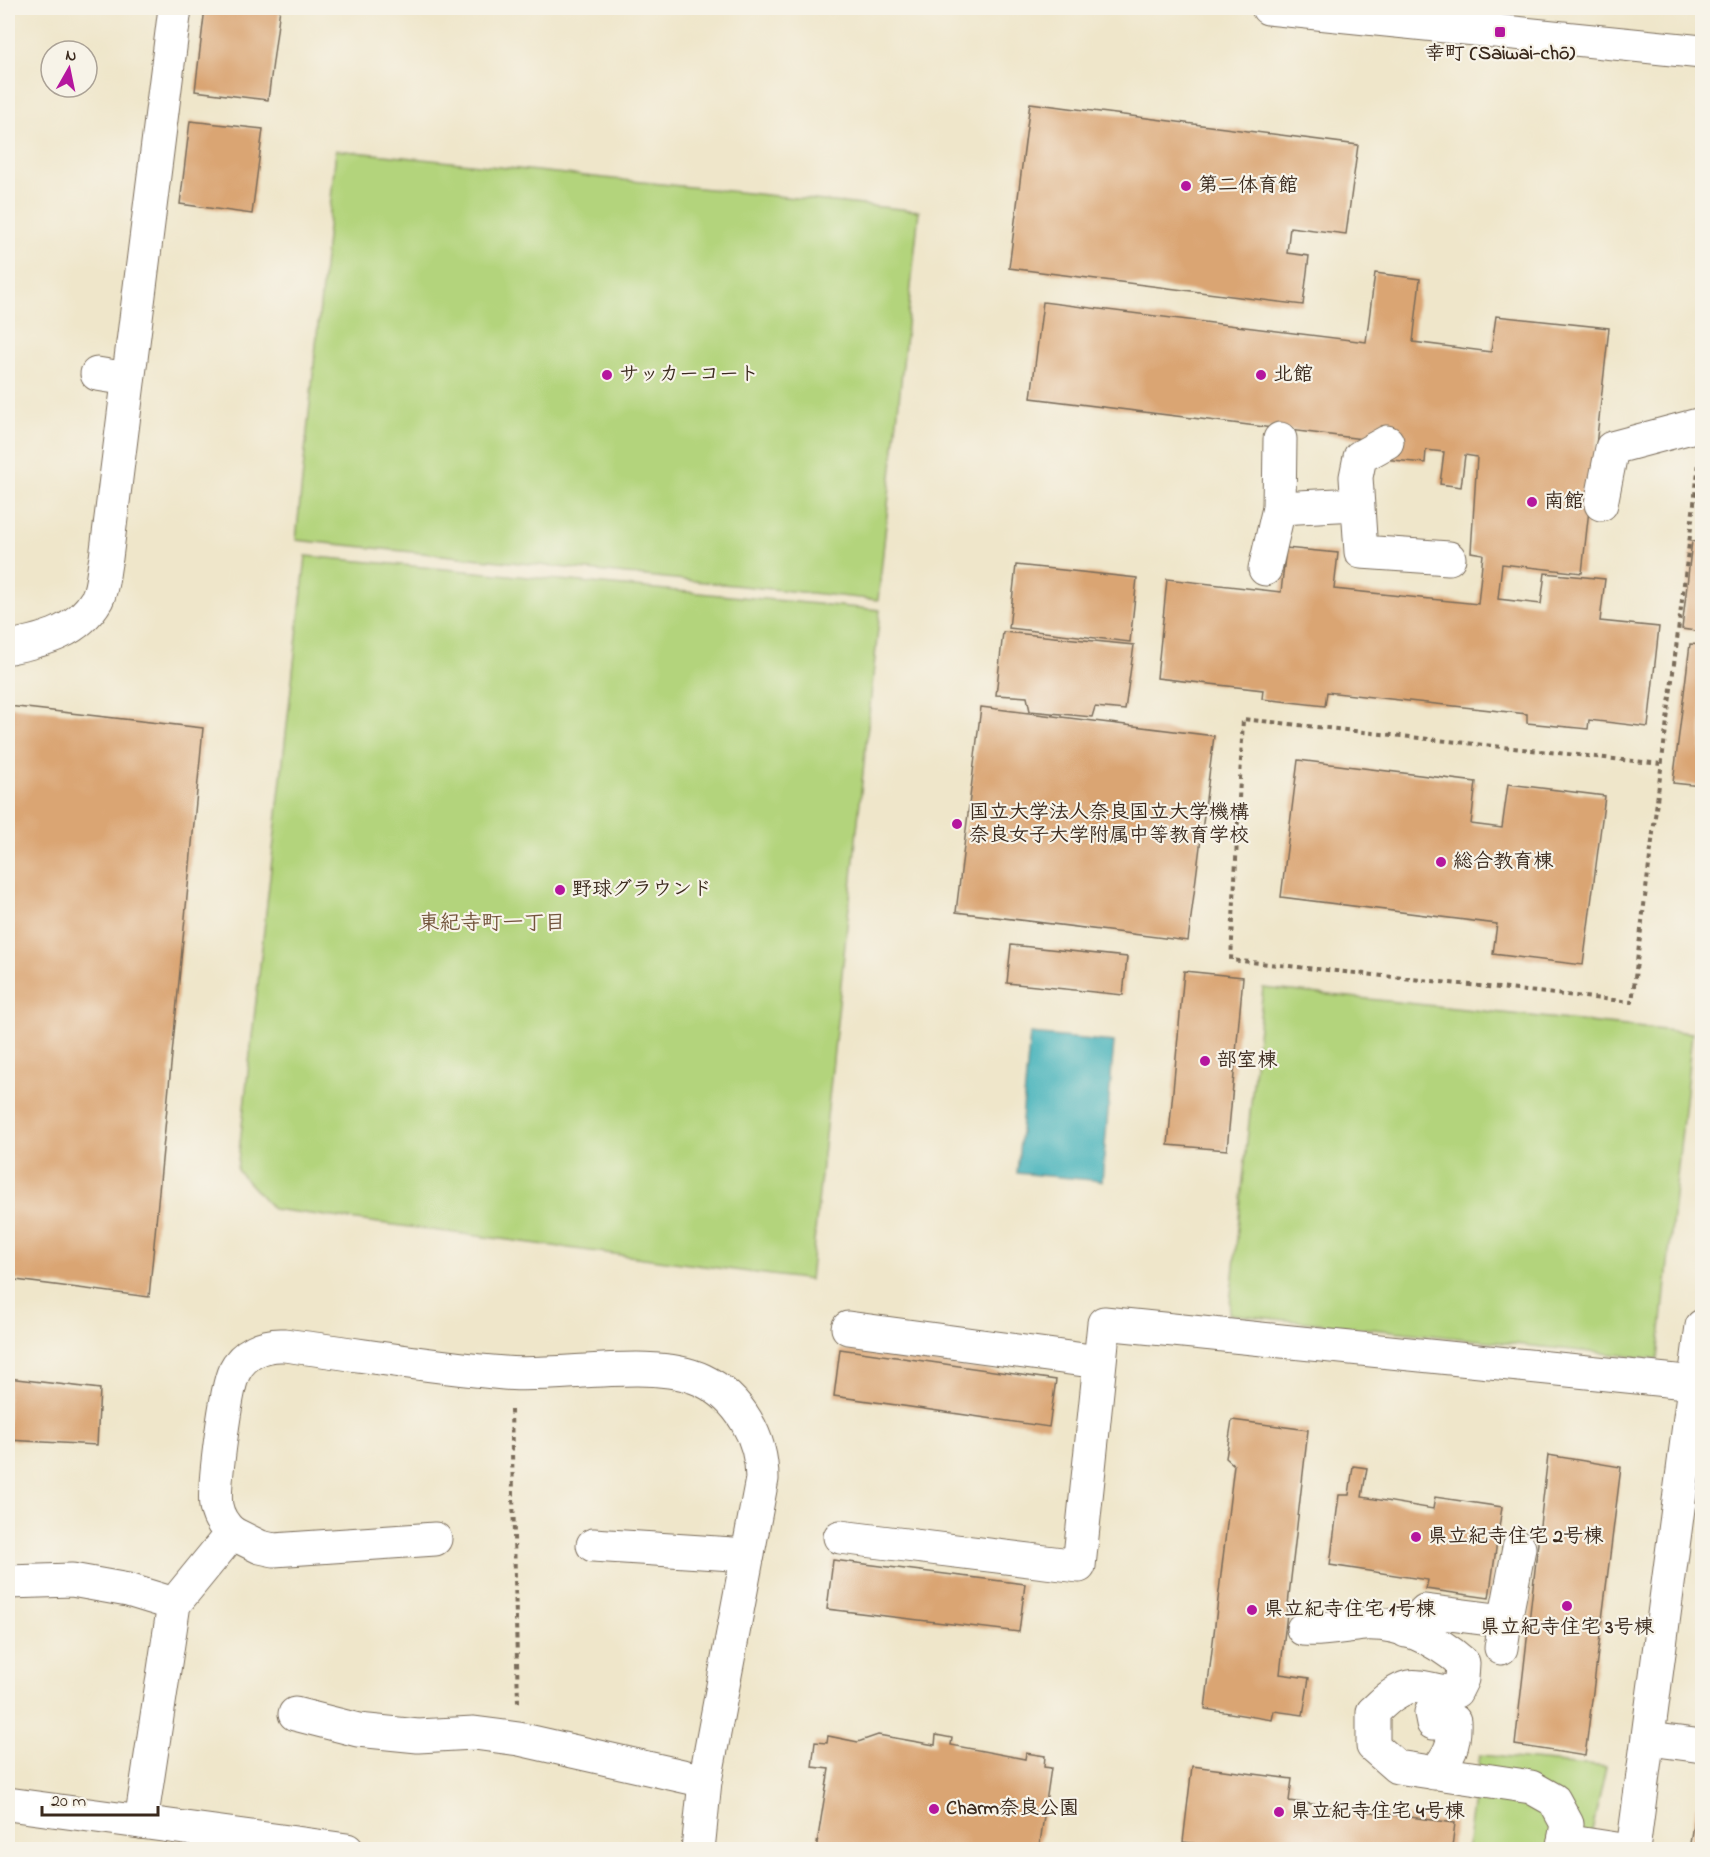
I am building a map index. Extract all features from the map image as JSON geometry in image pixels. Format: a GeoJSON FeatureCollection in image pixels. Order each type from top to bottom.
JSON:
{"type":"FeatureCollection","features":[{"type":"Feature","properties":{"kind":"street"},"geometry":{"type":"LineString","coordinates":[[10,647],[42,641],[75,626],[98,597],[105,558],[112,377],[175,8]]}},
{"type":"Feature","properties":{"kind":"street"},"geometry":{"type":"LineString","coordinates":[[1268,8],[1492,20],[1702,52]]}},
{"type":"Feature","properties":{"kind":"street"},"geometry":{"type":"LineString","coordinates":[[1601,504],[1612,448],[1702,438]]}},
{"type":"Feature","properties":{"kind":"street"},"geometry":{"type":"LineString","coordinates":[[1265,569],[1279,508],[1280,439]]}},
{"type":"Feature","properties":{"kind":"street"},"geometry":{"type":"LineString","coordinates":[[1387,442],[1360,458],[1356,477],[1356,504],[1361,552],[1449,558]]}},
{"type":"Feature","properties":{"kind":"street"},"geometry":{"type":"LineString","coordinates":[[1279,508],[1356,504]]}},
{"type":"Feature","properties":{"kind":"street"},"geometry":{"type":"LineString","coordinates":[[840,1537],[1079,1566],[1104,1323],[1696,1383]]}},
{"type":"Feature","properties":{"kind":"street"},"geometry":{"type":"LineString","coordinates":[[1633,1850],[1695,1436],[1696,1383],[1702,1326]]}},
{"type":"Feature","properties":{"kind":"street"},"geometry":{"type":"LineString","coordinates":[[848,1328],[1099,1362]]}},
{"type":"Feature","properties":{"kind":"street"},"geometry":{"type":"LineString","coordinates":[[435,1539],[274,1550],[260,1547],[232,1533],[219,1517],[215,1498],[227,1394],[234,1371],[249,1354],[266,1344],[510,1373],[674,1370],[710,1385],[740,1411],[762,1454],[762,1479],[705,1780],[698,1850]]}},
{"type":"Feature","properties":{"kind":"street"},"geometry":{"type":"LineString","coordinates":[[141,1822],[174,1604],[232,1533]]}},
{"type":"Feature","properties":{"kind":"street"},"geometry":{"type":"LineString","coordinates":[[592,1545],[748,1555]]}},
{"type":"Feature","properties":{"kind":"street"},"geometry":{"type":"LineString","coordinates":[[1406,1631],[1425,1611],[1503,1634],[1519,1548]]}},
{"type":"Feature","properties":{"kind":"street"},"geometry":{"type":"LineString","coordinates":[[8,1582],[72,1580],[128,1590],[174,1604]]}},
{"type":"Feature","properties":{"kind":"street"},"geometry":{"type":"LineString","coordinates":[[1303,1629],[1317,1630],[1367,1624],[1406,1631],[1442,1644],[1463,1663],[1462,1679],[1456,1691],[1446,1694],[1410,1687],[1392,1695],[1373,1712],[1373,1746],[1397,1767],[1531,1787],[1554,1800],[1568,1824],[1563,1845],[1623,1850]]}},
{"type":"Feature","properties":{"kind":"street"},"geometry":{"type":"LineString","coordinates":[[1434,1773],[1447,1759],[1455,1741],[1454,1721],[1433,1723],[1431,1713],[1446,1694]]}},
{"type":"Feature","properties":{"kind":"street"},"geometry":{"type":"LineString","coordinates":[[295,1714],[358,1730],[418,1736],[474,1733],[519,1739],[705,1780]]}},
{"type":"Feature","properties":{"kind":"street"},"geometry":{"type":"LineString","coordinates":[[1650,1739],[1702,1746]]}},
{"type":"Feature","properties":{"kind":"street"},"geometry":{"type":"LineString","coordinates":[[8,1803],[347,1850]]}},
{"type":"Feature","properties":{"kind":"path"},"geometry":{"type":"LineString","coordinates":[[1661,764],[1243,718],[1231,960],[1632,1002],[1702,438]]}},
{"type":"Feature","properties":{"kind":"path"},"geometry":{"type":"LineString","coordinates":[[510,1373],[519,1739]]}},
{"type":"Feature","properties":{"kind":"green space","name":"サッカーコート"},"geometry":{"type":"Polygon","coordinates":[[[336,150],[919,211],[878,600],[296,540],[336,150]]]}},
{"type":"Feature","properties":{"kind":"green space","name":"野球グラウンド"},"geometry":{"type":"Polygon","coordinates":[[[306,556],[880,610],[810,1280],[273,1209],[237,1170],[306,556]]]}},
{"type":"Feature","properties":{"kind":"green space"},"geometry":{"type":"Polygon","coordinates":[[[1263,988],[1692,1033],[1658,1359],[1229,1314],[1263,988]]]}},
{"type":"Feature","properties":{"kind":"green space"},"geometry":{"type":"Polygon","coordinates":[[[1480,1755],[1606,1767],[1588,1849],[1467,1850],[1480,1755]]]}},
{"type":"Feature","properties":{"kind":"water"},"geometry":{"type":"Polygon","coordinates":[[[1030,1034],[1114,1042],[1102,1181],[1017,1173],[1030,1034]]]}},
{"type":"Feature","properties":{"kind":"building"},"geometry":{"type":"Polygon","coordinates":[[[205,8],[280,8],[268,100],[195,91],[205,8]]]}},
{"type":"Feature","properties":{"kind":"building","name":"第二体育館"},"geometry":{"type":"Polygon","coordinates":[[[1030,103],[1358,145],[1346,234],[1290,227],[1287,253],[1309,256],[1303,305],[1009,268],[1030,103]]]}},
{"type":"Feature","properties":{"kind":"building"},"geometry":{"type":"Polygon","coordinates":[[[190,121],[263,129],[252,214],[180,204],[190,121]]]}},
{"type":"Feature","properties":{"kind":"building","name":"南館"},"geometry":{"type":"Polygon","coordinates":[[[1375,273],[1420,279],[1413,342],[1491,352],[1496,316],[1609,328],[1582,573],[1502,564],[1498,599],[1541,604],[1545,573],[1605,579],[1600,621],[1659,627],[1648,727],[1589,720],[1588,729],[1527,723],[1527,714],[1327,692],[1325,706],[1262,699],[1263,690],[1157,678],[1167,579],[1281,592],[1286,548],[1338,553],[1334,589],[1478,604],[1483,554],[1471,552],[1477,457],[1465,455],[1461,487],[1440,484],[1444,452],[1426,450],[1425,463],[1360,457],[1387,442],[1031,398],[1043,302],[1366,342],[1375,273]]]}},
{"type":"Feature","properties":{"kind":"building"},"geometry":{"type":"Polygon","coordinates":[[[1692,541],[1702,543],[1702,632],[1682,629],[1692,541]]]}},
{"type":"Feature","properties":{"kind":"building"},"geometry":{"type":"Polygon","coordinates":[[[1016,565],[1137,578],[1130,642],[1009,628],[1016,565]]]}},
{"type":"Feature","properties":{"kind":"building"},"geometry":{"type":"Polygon","coordinates":[[[1003,632],[1134,645],[1125,710],[1095,707],[1092,717],[1030,711],[1027,697],[996,695],[1003,632]]]}},
{"type":"Feature","properties":{"kind":"building"},"geometry":{"type":"Polygon","coordinates":[[[1690,644],[1702,645],[1701,786],[1673,783],[1690,644]]]}},
{"type":"Feature","properties":{"kind":"building"},"geometry":{"type":"Polygon","coordinates":[[[8,706],[203,728],[149,1297],[8,1279],[8,706]]]}},
{"type":"Feature","properties":{"kind":"building"},"geometry":{"type":"Polygon","coordinates":[[[981,707],[1214,736],[1188,941],[956,912],[981,707]]]}},
{"type":"Feature","properties":{"kind":"building","name":"総合教育棟"},"geometry":{"type":"Polygon","coordinates":[[[1298,760],[1476,782],[1471,824],[1502,828],[1508,784],[1605,796],[1583,965],[1493,954],[1497,924],[1281,897],[1298,760]]]}},
{"type":"Feature","properties":{"kind":"building"},"geometry":{"type":"Polygon","coordinates":[[[1011,945],[1127,957],[1123,995],[1007,983],[1011,945]]]}},
{"type":"Feature","properties":{"kind":"building","name":"部室棟"},"geometry":{"type":"Polygon","coordinates":[[[1184,971],[1243,977],[1227,1150],[1168,1145],[1184,971]]]}},
{"type":"Feature","properties":{"kind":"building"},"geometry":{"type":"Polygon","coordinates":[[[840,1349],[1056,1380],[1049,1427],[834,1396],[840,1349]]]}},
{"type":"Feature","properties":{"kind":"building"},"geometry":{"type":"Polygon","coordinates":[[[8,1378],[100,1389],[97,1445],[8,1440],[8,1378]]]}},
{"type":"Feature","properties":{"kind":"building","name":"県立紀寺住宅 1号棟"},"geometry":{"type":"Polygon","coordinates":[[[1232,1420],[1308,1430],[1280,1674],[1309,1678],[1303,1715],[1274,1711],[1272,1720],[1205,1709],[1234,1465],[1226,1458],[1232,1420]]]}},
{"type":"Feature","properties":{"kind":"building","name":"県立紀寺住宅 3号棟"},"geometry":{"type":"Polygon","coordinates":[[[1548,1455],[1621,1467],[1585,1756],[1515,1745],[1548,1455]]]}},
{"type":"Feature","properties":{"kind":"building","name":"県立紀寺住宅 2号棟"},"geometry":{"type":"Polygon","coordinates":[[[1353,1466],[1367,1468],[1362,1497],[1433,1509],[1435,1497],[1502,1507],[1489,1598],[1426,1589],[1428,1580],[1330,1565],[1339,1495],[1349,1495],[1353,1466]]]}},
{"type":"Feature","properties":{"kind":"building"},"geometry":{"type":"Polygon","coordinates":[[[833,1560],[1025,1584],[1019,1632],[827,1609],[833,1560]]]}},
{"type":"Feature","properties":{"kind":"building","name":"Charm奈良公園"},"geometry":{"type":"Polygon","coordinates":[[[878,1735],[935,1745],[936,1735],[952,1738],[951,1745],[1025,1759],[1026,1753],[1045,1756],[1044,1767],[1051,1768],[1039,1850],[816,1850],[829,1769],[812,1767],[815,1742],[827,1743],[828,1736],[858,1742],[878,1735]]]}},
{"type":"Feature","properties":{"kind":"building","name":"県立紀寺住宅 4号棟"},"geometry":{"type":"Polygon","coordinates":[[[1192,1766],[1292,1779],[1289,1801],[1455,1823],[1452,1847],[1462,1850],[1243,1850],[1183,1842],[1192,1766]]]}},
{"type":"Feature","properties":{"kind":"building"},"geometry":{"type":"Polygon","coordinates":[[[1696,1805],[1702,1806],[1702,1850],[1689,1850],[1696,1805]]]}},
{"type":"Feature","properties":{"kind":"place","name":"幸町 (Saiwai-chō)"},"geometry":{"type":"Point","coordinates":[1500,32]}},
{"type":"Feature","properties":{"kind":"place","name":"第二体育館"},"geometry":{"type":"Point","coordinates":[1186,186]}},
{"type":"Feature","properties":{"kind":"place","name":"サッカーコート"},"geometry":{"type":"Point","coordinates":[607,375]}},
{"type":"Feature","properties":{"kind":"place","name":"北館"},"geometry":{"type":"Point","coordinates":[1261,375]}},
{"type":"Feature","properties":{"kind":"place","name":"南館"},"geometry":{"type":"Point","coordinates":[1532,502]}},
{"type":"Feature","properties":{"kind":"place","name":"国立大学法人奈良国立大学機構 奈良女子大学附属中等教育学校"},"geometry":{"type":"Point","coordinates":[957,824]}},
{"type":"Feature","properties":{"kind":"place","name":"総合教育棟"},"geometry":{"type":"Point","coordinates":[1441,862]}},
{"type":"Feature","properties":{"kind":"place","name":"野球グラウンド"},"geometry":{"type":"Point","coordinates":[560,890]}},
{"type":"Feature","properties":{"kind":"place","name":"部室棟"},"geometry":{"type":"Point","coordinates":[1205,1061]}},
{"type":"Feature","properties":{"kind":"place","name":"県立紀寺住宅 2号棟"},"geometry":{"type":"Point","coordinates":[1416,1537]}},
{"type":"Feature","properties":{"kind":"place","name":"県立紀寺住宅 3号棟"},"geometry":{"type":"Point","coordinates":[1567,1606]}},
{"type":"Feature","properties":{"kind":"place","name":"県立紀寺住宅 1号棟"},"geometry":{"type":"Point","coordinates":[1252,1610]}},
{"type":"Feature","properties":{"kind":"place","name":"Charm奈良公園"},"geometry":{"type":"Point","coordinates":[934,1809]}},
{"type":"Feature","properties":{"kind":"place","name":"県立紀寺住宅 4号棟"},"geometry":{"type":"Point","coordinates":[1279,1812]}},
{"type":"Feature","properties":{"kind":"district","name":"東紀寺町一丁目"},"geometry":{"type":"Point","coordinates":[492,924]}}]}
